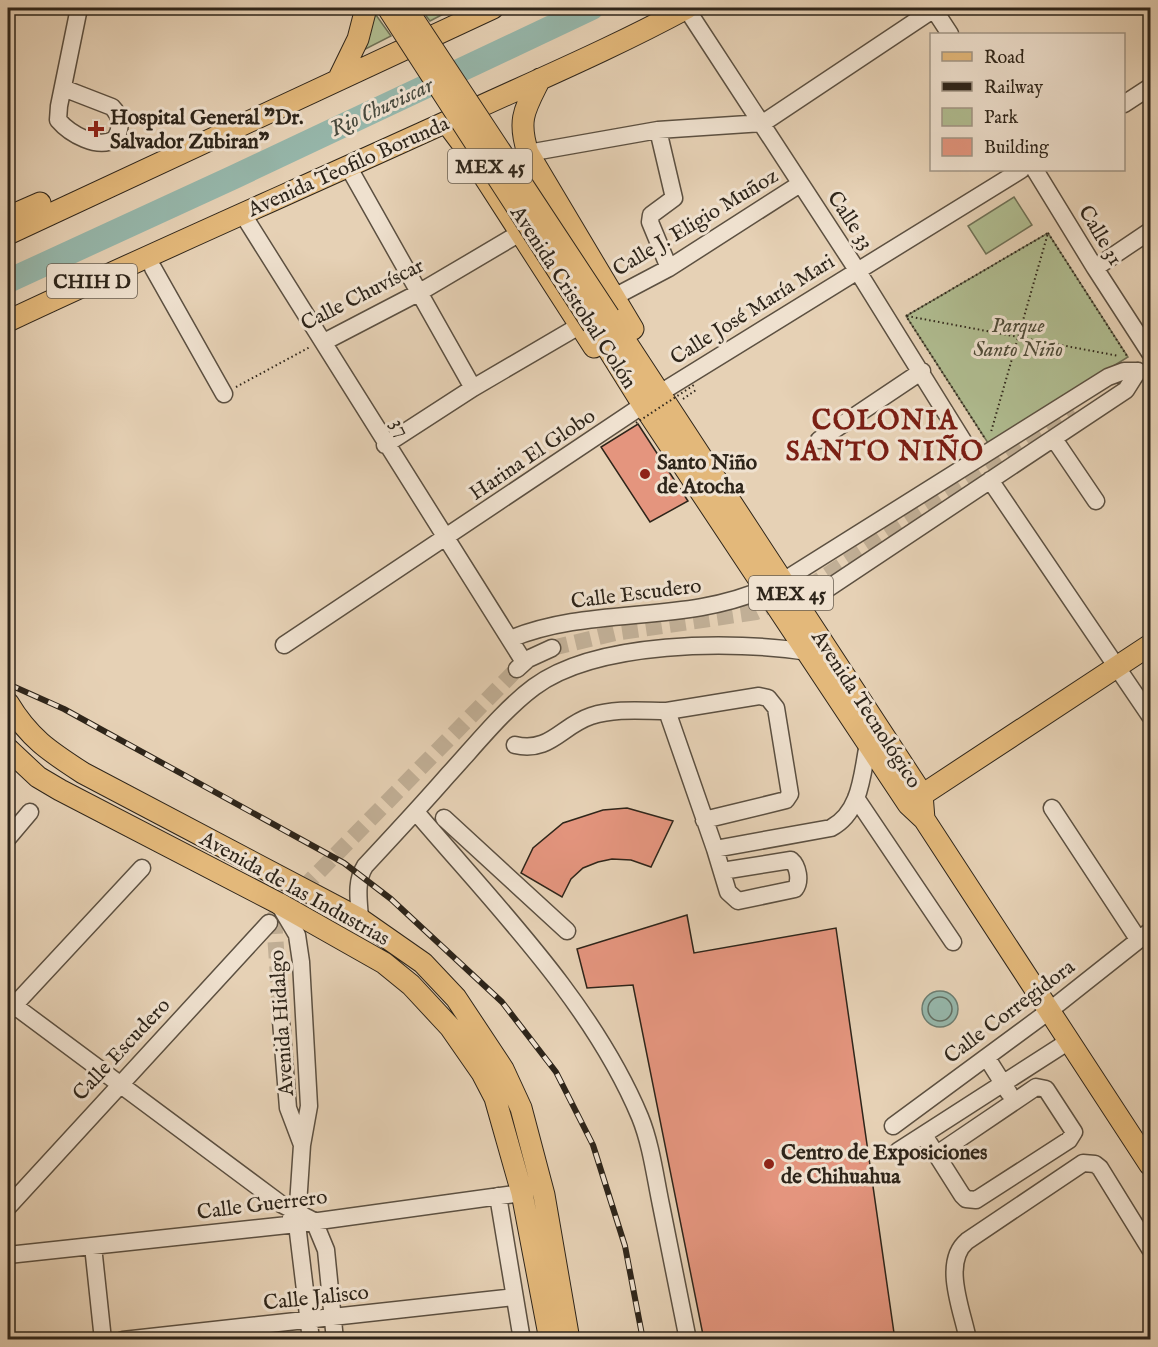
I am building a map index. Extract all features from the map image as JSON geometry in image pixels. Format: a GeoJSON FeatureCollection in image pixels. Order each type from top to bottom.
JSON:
{"type":"FeatureCollection","features":[{"type":"Feature","properties":{"kind":"main road"},"geometry":{"type":"LineString","coordinates":[[338,80],[358,39],[366,8]]}},
{"type":"Feature","properties":{"kind":"main road","name":"Avenida Cristobal Colón"},"geometry":{"type":"LineString","coordinates":[[388,8],[599,316]]}},
{"type":"Feature","properties":{"kind":"main road","name":"Avenida Cristobal Colón"},"geometry":{"type":"LineString","coordinates":[[406,8],[599,316],[646,400]]}},
{"type":"Feature","properties":{"kind":"main road"},"geometry":{"type":"LineString","coordinates":[[8,234],[494,8]]}},
{"type":"Feature","properties":{"kind":"main road","name":"Avenida Teofilo Borunda"},"geometry":{"type":"LineString","coordinates":[[8,321],[177,241],[349,168],[611,47],[686,8]]}},
{"type":"Feature","properties":{"kind":"main road"},"geometry":{"type":"LineString","coordinates":[[540,79],[522,115],[528,153],[599,316],[613,376],[646,400]]}},
{"type":"Feature","properties":{"kind":"main road"},"geometry":{"type":"LineString","coordinates":[[446,122],[520,233],[599,316]]}},
{"type":"Feature","properties":{"kind":"main road"},"geometry":{"type":"LineString","coordinates":[[11,210],[63,192],[120,180]]}},
{"type":"Feature","properties":{"kind":"main road"},"geometry":{"type":"LineString","coordinates":[[8,333],[153,268],[194,245],[212,226]]}},
{"type":"Feature","properties":{"kind":"main road","name":"Avenida Tecnológico"},"geometry":{"type":"LineString","coordinates":[[646,400],[775,585],[808,652],[868,743],[915,799]]}},
{"type":"Feature","properties":{"kind":"main road","name":"Avenida Tecnológico"},"geometry":{"type":"LineString","coordinates":[[775,585],[800,607],[874,720],[924,819],[1150,1165]]}},
{"type":"Feature","properties":{"kind":"main road"},"geometry":{"type":"LineString","coordinates":[[915,799],[1150,645]]}},
{"type":"Feature","properties":{"kind":"main road","name":"Avenida de las Industrias"},"geometry":{"type":"LineString","coordinates":[[8,703],[26,732],[52,753],[83,773],[360,919],[423,963],[456,998],[484,1038],[515,1092],[544,1195],[569,1340]]}},
{"type":"Feature","properties":{"kind":"main road","name":"Avenida de las Industrias"},"geometry":{"type":"LineString","coordinates":[[8,749],[38,777],[60,790],[278,903],[384,963],[411,986],[450,1027],[482,1073],[495,1098],[522,1193],[550,1340]]}},
{"type":"Feature","properties":{"kind":"street"},"geometry":{"type":"LineString","coordinates":[[63,88],[79,8]]}},
{"type":"Feature","properties":{"kind":"street","name":"Calle 33"},"geometry":{"type":"LineString","coordinates":[[686,8],[763,123],[922,371],[975,460]]}},
{"type":"Feature","properties":{"kind":"street"},"geometry":{"type":"LineString","coordinates":[[528,153],[658,130],[763,123],[933,8],[949,33]]}},
{"type":"Feature","properties":{"kind":"street"},"geometry":{"type":"LineString","coordinates":[[1125,103],[1150,87]]}},
{"type":"Feature","properties":{"kind":"street"},"geometry":{"type":"LineString","coordinates":[[658,130],[674,198],[651,215],[650,222],[669,268]]}},
{"type":"Feature","properties":{"kind":"street"},"geometry":{"type":"LineString","coordinates":[[349,168],[473,388]]}},
{"type":"Feature","properties":{"kind":"street","name":"Calle José María Mari"},"geometry":{"type":"LineString","coordinates":[[646,400],[1019,171]]}},
{"type":"Feature","properties":{"kind":"street","name":"Calle 31"},"geometry":{"type":"LineString","coordinates":[[1036,171],[1150,352]]}},
{"type":"Feature","properties":{"kind":"street","name":"Calle J. Eligio Muñoz"},"geometry":{"type":"LineString","coordinates":[[385,445],[473,388],[599,316],[800,184]]}},
{"type":"Feature","properties":{"kind":"street","name":"37"},"geometry":{"type":"LineString","coordinates":[[242,213],[324,342],[385,445],[510,639],[520,666],[552,648]]}},
{"type":"Feature","properties":{"kind":"street"},"geometry":{"type":"LineString","coordinates":[[1095,268],[1150,231]]}},
{"type":"Feature","properties":{"kind":"street","name":"Calle Chuvíscar"},"geometry":{"type":"LineString","coordinates":[[324,342],[420,292],[520,233]]}},
{"type":"Feature","properties":{"kind":"street"},"geometry":{"type":"LineString","coordinates":[[153,268],[224,394]]}},
{"type":"Feature","properties":{"kind":"street"},"geometry":{"type":"LineString","coordinates":[[1074,411],[1144,367]]}},
{"type":"Feature","properties":{"kind":"street"},"geometry":{"type":"LineString","coordinates":[[800,607],[1126,390],[1144,367]]}},
{"type":"Feature","properties":{"kind":"street","name":"Calle Escudero"},"geometry":{"type":"LineString","coordinates":[[510,639],[526,633],[583,621],[718,605],[741,599],[775,585],[1108,377],[1144,367]]}},
{"type":"Feature","properties":{"kind":"street"},"geometry":{"type":"LineString","coordinates":[[819,440],[922,371]]}},
{"type":"Feature","properties":{"kind":"street","name":"Harina El Globo"},"geometry":{"type":"LineString","coordinates":[[446,539],[646,400]]}},
{"type":"Feature","properties":{"kind":"street"},"geometry":{"type":"LineString","coordinates":[[1054,438],[1096,501]]}},
{"type":"Feature","properties":{"kind":"street"},"geometry":{"type":"LineString","coordinates":[[990,480],[1150,716]]}},
{"type":"Feature","properties":{"kind":"street"},"geometry":{"type":"LineString","coordinates":[[284,645],[446,539]]}},
{"type":"Feature","properties":{"kind":"street"},"geometry":{"type":"LineString","coordinates":[[360,919],[360,874],[482,737],[534,687],[579,663],[622,653],[737,645],[808,652]]}},
{"type":"Feature","properties":{"kind":"street"},"geometry":{"type":"LineString","coordinates":[[515,745],[539,747],[581,720],[601,714],[667,711],[759,696],[768,698],[776,708],[790,794],[786,800],[704,820]]}},
{"type":"Feature","properties":{"kind":"street"},"geometry":{"type":"LineString","coordinates":[[667,711],[722,871]]}},
{"type":"Feature","properties":{"kind":"street"},"geometry":{"type":"LineString","coordinates":[[715,849],[831,828],[844,819],[856,798],[874,720]]}},
{"type":"Feature","properties":{"kind":"street"},"geometry":{"type":"LineString","coordinates":[[856,798],[953,942]]}},
{"type":"Feature","properties":{"kind":"street"},"geometry":{"type":"LineString","coordinates":[[1052,808],[1144,935]]}},
{"type":"Feature","properties":{"kind":"street"},"geometry":{"type":"LineString","coordinates":[[8,838],[30,812]]}},
{"type":"Feature","properties":{"kind":"street"},"geometry":{"type":"LineString","coordinates":[[416,812],[536,951],[586,1022],[624,1084],[640,1118],[652,1157],[688,1340]]}},
{"type":"Feature","properties":{"kind":"street"},"geometry":{"type":"LineString","coordinates":[[444,818],[567,931]]}},
{"type":"Feature","properties":{"kind":"street"},"geometry":{"type":"LineString","coordinates":[[142,868],[10,1006],[298,1217],[314,1221],[326,1251],[335,1340]]}},
{"type":"Feature","properties":{"kind":"street","name":"Avenida Hidalgo"},"geometry":{"type":"LineString","coordinates":[[278,903],[297,935],[301,962],[309,1106],[302,1145],[298,1217],[310,1340]]}},
{"type":"Feature","properties":{"kind":"street","name":"Calle Escudero"},"geometry":{"type":"LineString","coordinates":[[8,1207],[269,923]]}},
{"type":"Feature","properties":{"kind":"street","name":"Calle Corregidora"},"geometry":{"type":"LineString","coordinates":[[893,1126],[1050,1011],[1144,935]]}},
{"type":"Feature","properties":{"kind":"street","name":"Avenida Hidalgo"},"geometry":{"type":"LineString","coordinates":[[280,1008],[288,1108],[302,1145]]}},
{"type":"Feature","properties":{"kind":"street"},"geometry":{"type":"LineString","coordinates":[[898,1151],[1069,1041]]}},
{"type":"Feature","properties":{"kind":"street"},"geometry":{"type":"LineString","coordinates":[[987,1058],[1015,1101]]}},
{"type":"Feature","properties":{"kind":"street"},"geometry":{"type":"LineString","coordinates":[[924,1135],[937,1155],[963,1195],[966,1199],[976,1200],[1073,1136],[1073,1126],[1046,1089],[1036,1087],[937,1155]]}},
{"type":"Feature","properties":{"kind":"street"},"geometry":{"type":"LineString","coordinates":[[968,1340],[955,1274],[958,1250],[967,1241],[1083,1163],[1095,1164],[1100,1168],[1150,1249]]}},
{"type":"Feature","properties":{"kind":"street","name":"Calle Guerrero"},"geometry":{"type":"LineString","coordinates":[[314,1221],[522,1193]]}},
{"type":"Feature","properties":{"kind":"street"},"geometry":{"type":"LineString","coordinates":[[498,1196],[522,1340]]}},
{"type":"Feature","properties":{"kind":"street","name":"Calle Guerrero"},"geometry":{"type":"LineString","coordinates":[[8,1255],[93,1246],[298,1217]]}},
{"type":"Feature","properties":{"kind":"street"},"geometry":{"type":"LineString","coordinates":[[93,1246],[103,1340]]}},
{"type":"Feature","properties":{"kind":"street","name":"Calle Jalisco"},"geometry":{"type":"LineString","coordinates":[[123,1340],[333,1319],[514,1297]]}},
{"type":"Feature","properties":{"kind":"path"},"geometry":{"type":"LineString","coordinates":[[906,316],[1048,233]]}},
{"type":"Feature","properties":{"kind":"path"},"geometry":{"type":"LineString","coordinates":[[906,316],[1128,357],[1048,233]]}},
{"type":"Feature","properties":{"kind":"path"},"geometry":{"type":"LineString","coordinates":[[906,316],[988,443],[1048,233]]}},
{"type":"Feature","properties":{"kind":"path","name":"Calle Chuvíscar"},"geometry":{"type":"LineString","coordinates":[[224,394],[301,350],[324,342]]}},
{"type":"Feature","properties":{"kind":"path"},"geometry":{"type":"LineString","coordinates":[[646,400],[694,385]]}},
{"type":"Feature","properties":{"kind":"green space"},"geometry":{"type":"Polygon","coordinates":[[[371,8],[391,36],[342,61],[371,8]]]}},
{"type":"Feature","properties":{"kind":"green space"},"geometry":{"type":"Polygon","coordinates":[[[420,8],[455,8],[430,21],[420,8]]]}},
{"type":"Feature","properties":{"kind":"green space"},"geometry":{"type":"Polygon","coordinates":[[[1014,197],[1032,225],[986,254],[968,226],[1014,197]]]}},
{"type":"Feature","properties":{"kind":"green space","name":"Parque Santo Niño"},"geometry":{"type":"Polygon","coordinates":[[[1048,233],[1128,357],[988,443],[906,316],[1048,233]]]}},
{"type":"Feature","properties":{"kind":"water"},"geometry":{"type":"Polygon","coordinates":[[[940,991],[953,996],[958,1009],[953,1022],[940,1027],[927,1022],[922,1009],[927,996],[940,991]]]}},
{"type":"Feature","properties":{"kind":"building","name":"Santo Niño de Atocha"},"geometry":{"type":"Polygon","coordinates":[[[638,424],[688,501],[650,522],[601,447],[638,424]]]}},
{"type":"Feature","properties":{"kind":"building"},"geometry":{"type":"Polygon","coordinates":[[[627,808],[673,821],[651,867],[631,860],[612,859],[598,862],[583,868],[571,879],[562,897],[521,873],[533,848],[563,823],[603,810],[627,808]]]}},
{"type":"Feature","properties":{"kind":"building","name":"Centro de Exposiciones de Chihuahua"},"geometry":{"type":"Polygon","coordinates":[[[687,915],[694,953],[836,928],[895,1340],[704,1340],[633,985],[587,988],[577,949],[687,915]]]}},
{"type":"Feature","properties":{"kind":"waterway","name":"Rio Chuviscar"},"geometry":{"type":"LineString","coordinates":[[8,281],[592,8]]}},
{"type":"Feature","properties":{"kind":"tunnel"},"geometry":{"type":"LineString","coordinates":[[552,648],[615,633],[756,612],[815,583],[1074,411]]}},
{"type":"Feature","properties":{"kind":"tunnel"},"geometry":{"type":"LineString","coordinates":[[269,923],[516,670]]}},
{"type":"Feature","properties":{"kind":"tunnel"},"geometry":{"type":"LineString","coordinates":[[274,918],[280,1008]]}},
{"type":"Feature","properties":{"kind":"railway"},"geometry":{"type":"LineString","coordinates":[[8,684],[64,709],[344,863],[391,899],[502,1002],[556,1072],[593,1145],[625,1246],[643,1340]]}},
{"type":"Feature","properties":{"kind":"place","name":"Hospital General \"Dr. Salvador Zubiran\""},"geometry":{"type":"Point","coordinates":[96,129]}},
{"type":"Feature","properties":{"kind":"place","name":"Santo Niño de Atocha"},"geometry":{"type":"Point","coordinates":[645,474]}},
{"type":"Feature","properties":{"kind":"place","name":"Centro de Exposiciones de Chihuahua"},"geometry":{"type":"Point","coordinates":[769,1164]}},
{"type":"Feature","properties":{"kind":"district","name":"COLONIA SANTO NIÑO"},"geometry":{"type":"Point","coordinates":[885,436]}}]}
